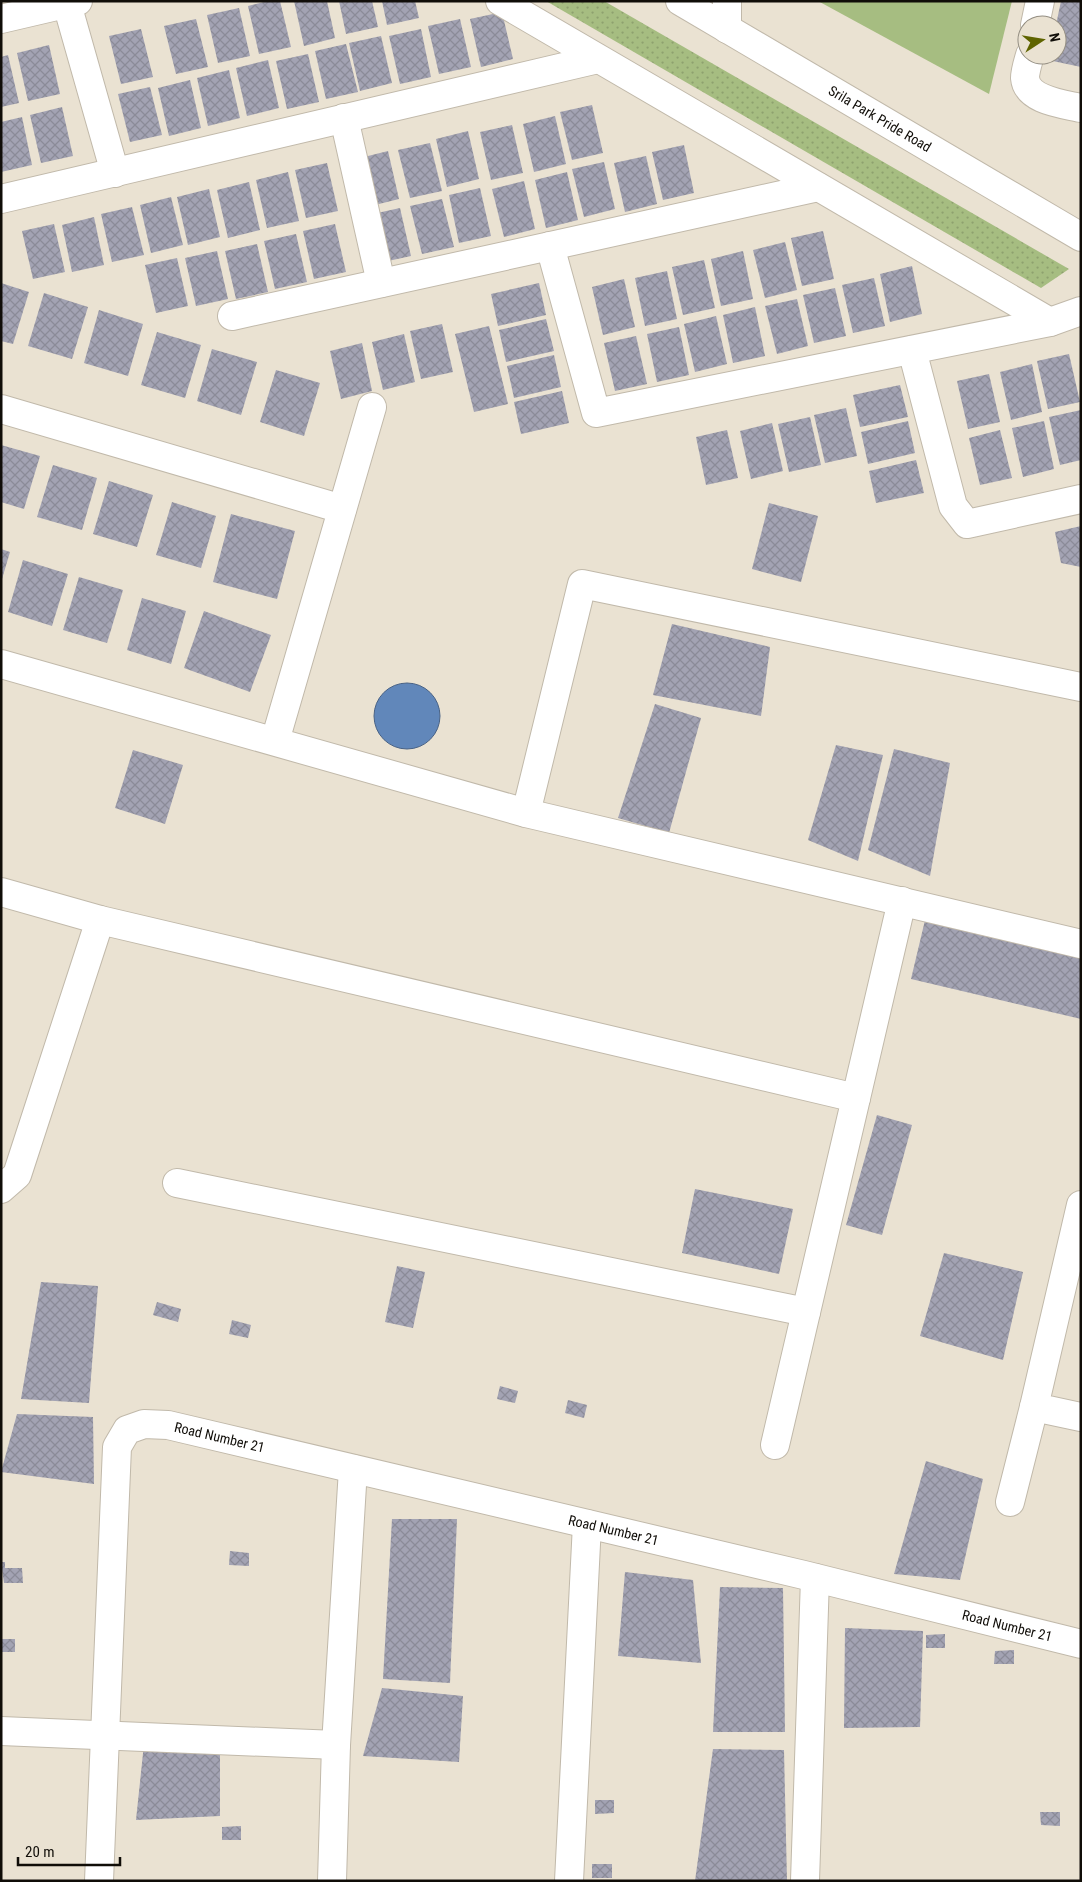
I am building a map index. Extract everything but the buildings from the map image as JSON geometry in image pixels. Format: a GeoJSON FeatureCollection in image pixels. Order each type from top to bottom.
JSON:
{"type":"FeatureCollection","features":[{"type":"Feature","properties":{"kind":"street"},"geometry":{"type":"LineString","coordinates":[[500,1],[1050,322]]}},
{"type":"Feature","properties":{"kind":"street","name":"Srila Park Pride Road"},"geometry":{"type":"LineString","coordinates":[[680,1],[1081,237]]}},
{"type":"Feature","properties":{"kind":"street"},"geometry":{"type":"LineString","coordinates":[[726,29],[727,1]]}},
{"type":"Feature","properties":{"kind":"street"},"geometry":{"type":"LineString","coordinates":[[1037,15],[1040,1]]}},
{"type":"Feature","properties":{"kind":"street"},"geometry":{"type":"LineString","coordinates":[[1,19],[72,3],[115,173]]}},
{"type":"Feature","properties":{"kind":"street"},"geometry":{"type":"LineString","coordinates":[[1,199],[598,59]]}},
{"type":"Feature","properties":{"kind":"street"},"geometry":{"type":"LineString","coordinates":[[1028,65],[1025,79],[1030,90],[1039,97],[1081,108]]}},
{"type":"Feature","properties":{"kind":"street"},"geometry":{"type":"LineString","coordinates":[[344,118],[381,283]]}},
{"type":"Feature","properties":{"kind":"street"},"geometry":{"type":"LineString","coordinates":[[232,316],[818,187]]}},
{"type":"Feature","properties":{"kind":"street"},"geometry":{"type":"LineString","coordinates":[[550,246],[596,413],[1050,322],[1081,311]]}},
{"type":"Feature","properties":{"kind":"street"},"geometry":{"type":"LineString","coordinates":[[912,350],[953,506],[967,524],[1081,499]]}},
{"type":"Feature","properties":{"kind":"street"},"geometry":{"type":"LineString","coordinates":[[275,741],[372,406]]}},
{"type":"Feature","properties":{"kind":"street"},"geometry":{"type":"LineString","coordinates":[[1,409],[342,509]]}},
{"type":"Feature","properties":{"kind":"street"},"geometry":{"type":"LineString","coordinates":[[526,813],[582,584],[1081,687]]}},
{"type":"Feature","properties":{"kind":"street"},"geometry":{"type":"LineString","coordinates":[[1,664],[526,813],[1081,944]]}},
{"type":"Feature","properties":{"kind":"street"},"geometry":{"type":"LineString","coordinates":[[1,892],[100,920],[856,1098]]}},
{"type":"Feature","properties":{"kind":"street"},"geometry":{"type":"LineString","coordinates":[[775,1445],[902,902]]}},
{"type":"Feature","properties":{"kind":"street"},"geometry":{"type":"LineString","coordinates":[[1,1189],[17,1175],[100,920]]}},
{"type":"Feature","properties":{"kind":"street"},"geometry":{"type":"LineString","coordinates":[[177,1183],[806,1312]]}},
{"type":"Feature","properties":{"kind":"street"},"geometry":{"type":"LineString","coordinates":[[1010,1502],[1081,1205]]}},
{"type":"Feature","properties":{"kind":"street"},"geometry":{"type":"LineString","coordinates":[[1034,1407],[1081,1417]]}},
{"type":"Feature","properties":{"kind":"street","name":"Road Number 21"},"geometry":{"type":"LineString","coordinates":[[105,1736],[117,1447],[127,1430],[144,1424],[168,1425],[353,1468],[815,1578],[1081,1644]]}},
{"type":"Feature","properties":{"kind":"street"},"geometry":{"type":"LineString","coordinates":[[332,1881],[336,1745],[353,1468]]}},
{"type":"Feature","properties":{"kind":"street"},"geometry":{"type":"LineString","coordinates":[[569,1881],[587,1524]]}},
{"type":"Feature","properties":{"kind":"street"},"geometry":{"type":"LineString","coordinates":[[805,1881],[815,1578]]}},
{"type":"Feature","properties":{"kind":"street"},"geometry":{"type":"LineString","coordinates":[[1,1731],[336,1745]]}},
{"type":"Feature","properties":{"kind":"street"},"geometry":{"type":"LineString","coordinates":[[99,1881],[105,1736]]}},
{"type":"Feature","properties":{"kind":"green space"},"geometry":{"type":"Polygon","coordinates":[[[546,1],[604,1],[1069,269],[1041,288],[546,1]]]}},
{"type":"Feature","properties":{"kind":"green space"},"geometry":{"type":"Polygon","coordinates":[[[818,1],[1012,1],[989,94],[818,1]]]}},
{"type":"Feature","properties":{"kind":"water"},"geometry":{"type":"Polygon","coordinates":[[[407,683],[419,686],[430,693],[437,704],[440,716],[437,728],[430,739],[419,746],[407,749],[395,746],[384,739],[377,728],[374,716],[377,704],[384,693],[395,686],[407,683]]]}}]}
